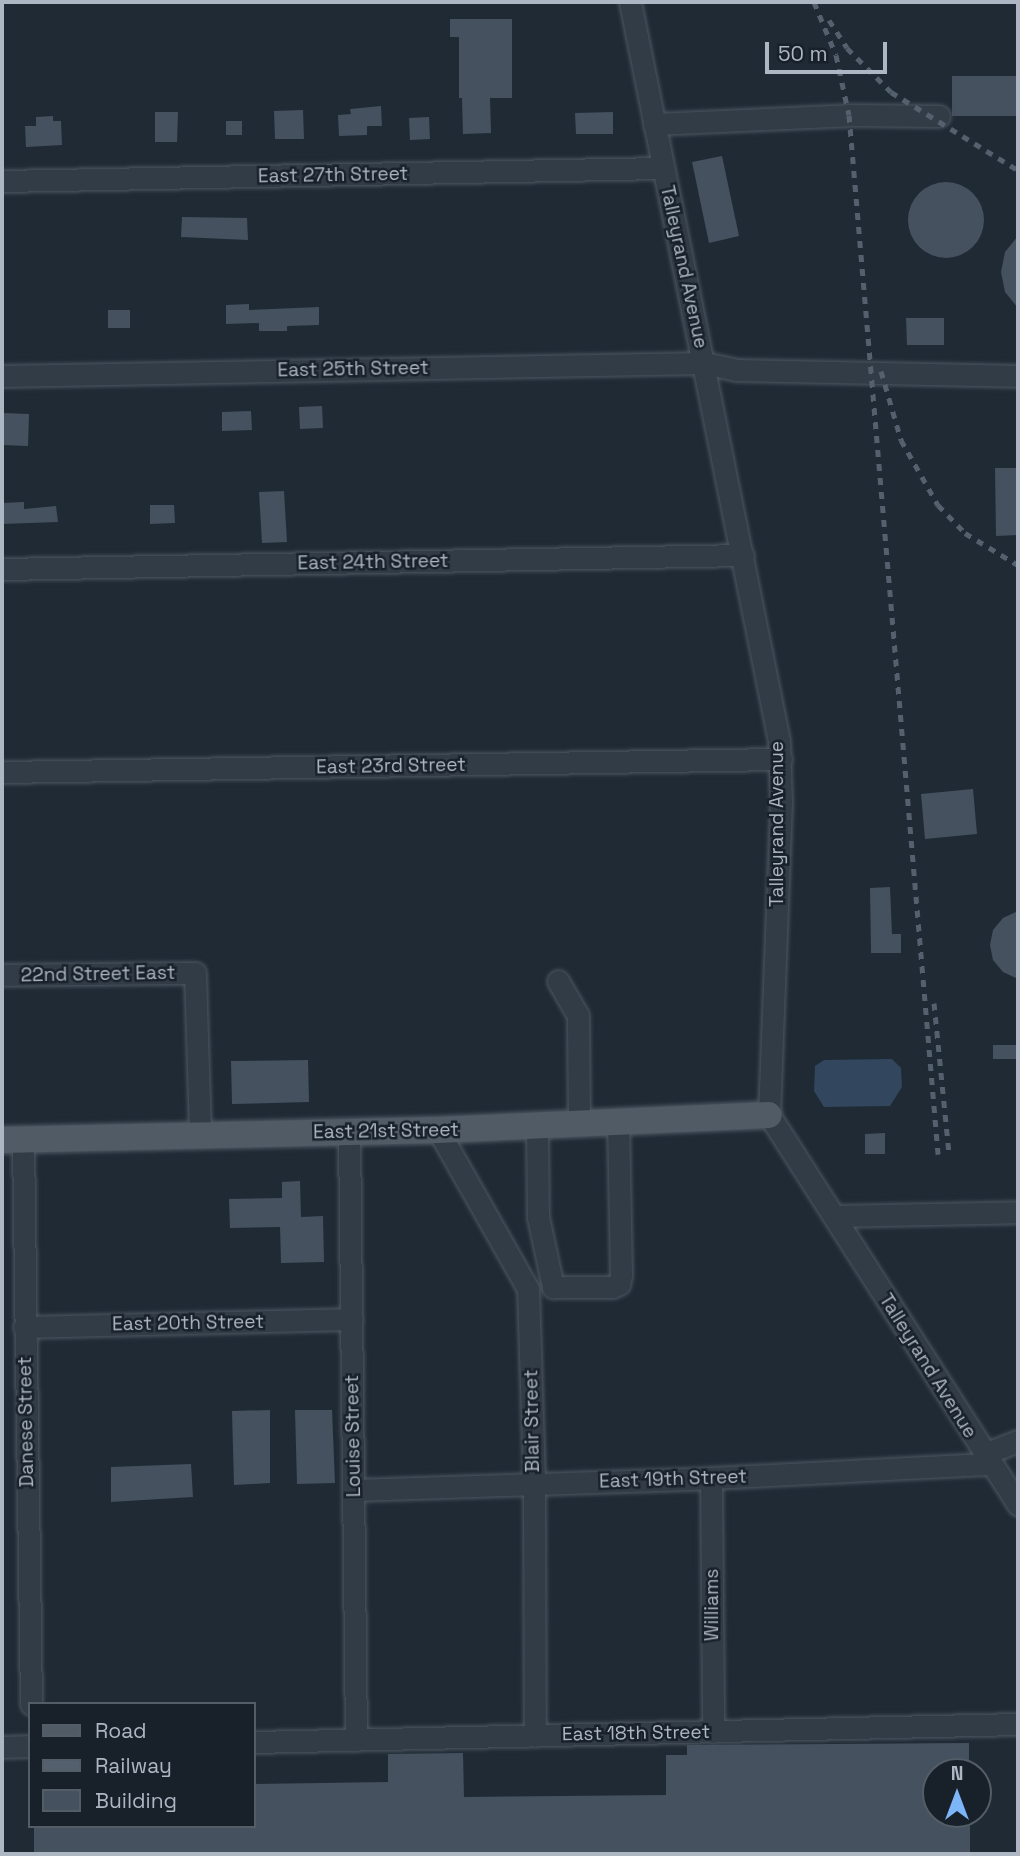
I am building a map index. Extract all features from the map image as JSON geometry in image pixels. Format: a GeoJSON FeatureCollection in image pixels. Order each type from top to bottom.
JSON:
{"type":"FeatureCollection","features":[{"type":"Feature","properties":{"kind":"main road","name":"East 21st Street"},"geometry":{"type":"LineString","coordinates":[[12,1140],[438,1130],[769,1115]]}},
{"type":"Feature","properties":{"kind":"street","name":"Talleyrand Avenue"},"geometry":{"type":"LineString","coordinates":[[630,2],[743,555],[781,759],[769,1115],[1018,1505]]}},
{"type":"Feature","properties":{"kind":"street"},"geometry":{"type":"LineString","coordinates":[[654,124],[849,115],[939,116]]}},
{"type":"Feature","properties":{"kind":"street","name":"East 27th Street"},"geometry":{"type":"LineString","coordinates":[[2,181],[663,168]]}},
{"type":"Feature","properties":{"kind":"street","name":"East 25th Street"},"geometry":{"type":"LineString","coordinates":[[2,376],[704,363],[736,370],[1018,376]]}},
{"type":"Feature","properties":{"kind":"street","name":"East 24th Street"},"geometry":{"type":"LineString","coordinates":[[2,569],[743,555]]}},
{"type":"Feature","properties":{"kind":"street","name":"East 23rd Street"},"geometry":{"type":"LineString","coordinates":[[2,772],[781,759]]}},
{"type":"Feature","properties":{"kind":"street","name":"22nd Street East"},"geometry":{"type":"LineString","coordinates":[[2,975],[195,973],[200,1136]]}},
{"type":"Feature","properties":{"kind":"street"},"geometry":{"type":"LineString","coordinates":[[558,981],[578,1015],[579,1124]]}},
{"type":"Feature","properties":{"kind":"street"},"geometry":{"type":"LineString","coordinates":[[537,1126],[538,1217],[553,1287],[612,1287],[619,1284],[621,1275],[618,1123]]}},
{"type":"Feature","properties":{"kind":"street","name":"Blair Street"},"geometry":{"type":"LineString","coordinates":[[438,1130],[528,1289],[534,1484],[535,1736]]}},
{"type":"Feature","properties":{"kind":"street","name":"Louise Street"},"geometry":{"type":"LineString","coordinates":[[349,1132],[356,1740]]}},
{"type":"Feature","properties":{"kind":"street","name":"Danese Street"},"geometry":{"type":"LineString","coordinates":[[12,1140],[24,1327],[31,1702]]}},
{"type":"Feature","properties":{"kind":"street"},"geometry":{"type":"LineString","coordinates":[[834,1216],[1018,1212]]}},
{"type":"Feature","properties":{"kind":"street","name":"East 20th Street"},"geometry":{"type":"LineString","coordinates":[[24,1327],[352,1319]]}},
{"type":"Feature","properties":{"kind":"street","name":"East 19th Street"},"geometry":{"type":"LineString","coordinates":[[354,1490],[712,1478],[988,1459],[1018,1441]]}},
{"type":"Feature","properties":{"kind":"street","name":"Williams"},"geometry":{"type":"LineString","coordinates":[[712,1478],[713,1732]]}},
{"type":"Feature","properties":{"kind":"street","name":"East 18th Street"},"geometry":{"type":"LineString","coordinates":[[256,1742],[1018,1724]]}},
{"type":"Feature","properties":{"kind":"street"},"geometry":{"type":"LineString","coordinates":[[2,1747],[28,1746]]}},
{"type":"Feature","properties":{"kind":"water"},"geometry":{"type":"Polygon","coordinates":[[[892,1059],[901,1068],[902,1087],[890,1106],[824,1107],[814,1091],[815,1066],[824,1060],[892,1059]]]}},
{"type":"Feature","properties":{"kind":"building"},"geometry":{"type":"Polygon","coordinates":[[[450,19],[512,19],[512,98],[490,98],[491,133],[463,134],[462,98],[459,98],[459,37],[450,37],[450,19]]]}},
{"type":"Feature","properties":{"kind":"building"},"geometry":{"type":"Polygon","coordinates":[[[952,76],[1018,76],[1018,116],[952,116],[952,76]]]}},
{"type":"Feature","properties":{"kind":"building"},"geometry":{"type":"Polygon","coordinates":[[[381,106],[382,126],[367,126],[367,135],[339,136],[338,115],[351,114],[350,109],[381,106]]]}},
{"type":"Feature","properties":{"kind":"building"},"geometry":{"type":"Polygon","coordinates":[[[303,110],[304,139],[275,139],[274,111],[303,110]]]}},
{"type":"Feature","properties":{"kind":"building"},"geometry":{"type":"Polygon","coordinates":[[[155,112],[178,112],[177,142],[155,142],[155,112]]]}},
{"type":"Feature","properties":{"kind":"building"},"geometry":{"type":"Polygon","coordinates":[[[613,112],[613,134],[576,134],[575,113],[613,112]]]}},
{"type":"Feature","properties":{"kind":"building"},"geometry":{"type":"Polygon","coordinates":[[[53,116],[53,121],[61,121],[62,145],[26,147],[25,126],[36,126],[36,117],[53,116]]]}},
{"type":"Feature","properties":{"kind":"building"},"geometry":{"type":"Polygon","coordinates":[[[429,117],[430,139],[410,140],[409,118],[429,117]]]}},
{"type":"Feature","properties":{"kind":"building"},"geometry":{"type":"Polygon","coordinates":[[[226,121],[242,121],[242,135],[226,135],[226,121]]]}},
{"type":"Feature","properties":{"kind":"building"},"geometry":{"type":"Polygon","coordinates":[[[722,156],[739,236],[709,243],[692,162],[722,156]]]}},
{"type":"Feature","properties":{"kind":"building"},"geometry":{"type":"Polygon","coordinates":[[[946,182],[960,185],[973,193],[981,206],[984,220],[981,234],[973,247],[960,255],[946,258],[932,255],[919,247],[911,234],[908,220],[911,206],[919,193],[932,185],[946,182]]]}},
{"type":"Feature","properties":{"kind":"building"},"geometry":{"type":"Polygon","coordinates":[[[182,217],[247,218],[248,240],[181,237],[182,217]]]}},
{"type":"Feature","properties":{"kind":"building"},"geometry":{"type":"Polygon","coordinates":[[[1018,236],[1018,308],[1005,292],[1001,272],[1005,252],[1018,236]]]}},
{"type":"Feature","properties":{"kind":"building"},"geometry":{"type":"Polygon","coordinates":[[[249,304],[249,310],[319,307],[319,325],[287,326],[287,331],[259,331],[259,323],[226,324],[226,305],[249,304]]]}},
{"type":"Feature","properties":{"kind":"building"},"geometry":{"type":"Polygon","coordinates":[[[108,310],[130,310],[130,328],[108,328],[108,310]]]}},
{"type":"Feature","properties":{"kind":"building"},"geometry":{"type":"Polygon","coordinates":[[[906,318],[944,318],[944,345],[907,345],[906,318]]]}},
{"type":"Feature","properties":{"kind":"building"},"geometry":{"type":"Polygon","coordinates":[[[322,406],[323,428],[300,429],[299,407],[322,406]]]}},
{"type":"Feature","properties":{"kind":"building"},"geometry":{"type":"Polygon","coordinates":[[[251,411],[252,430],[222,431],[222,412],[251,411]]]}},
{"type":"Feature","properties":{"kind":"building"},"geometry":{"type":"Polygon","coordinates":[[[2,413],[29,414],[28,446],[2,445],[2,413]]]}},
{"type":"Feature","properties":{"kind":"building"},"geometry":{"type":"Polygon","coordinates":[[[995,468],[1018,468],[1018,535],[996,536],[995,468]]]}},
{"type":"Feature","properties":{"kind":"building"},"geometry":{"type":"Polygon","coordinates":[[[284,491],[287,542],[262,543],[259,492],[284,491]]]}},
{"type":"Feature","properties":{"kind":"building"},"geometry":{"type":"Polygon","coordinates":[[[24,502],[24,509],[56,506],[58,522],[2,524],[2,503],[24,502]]]}},
{"type":"Feature","properties":{"kind":"building"},"geometry":{"type":"Polygon","coordinates":[[[150,505],[174,505],[175,523],[150,524],[150,505]]]}},
{"type":"Feature","properties":{"kind":"building"},"geometry":{"type":"Polygon","coordinates":[[[973,789],[977,834],[925,839],[921,794],[973,789]]]}},
{"type":"Feature","properties":{"kind":"building"},"geometry":{"type":"Polygon","coordinates":[[[890,887],[892,934],[901,934],[901,953],[871,953],[870,888],[890,887]]]}},
{"type":"Feature","properties":{"kind":"building"},"geometry":{"type":"Polygon","coordinates":[[[1018,911],[1018,979],[1003,972],[993,960],[990,945],[993,930],[1003,918],[1018,911]]]}},
{"type":"Feature","properties":{"kind":"building"},"geometry":{"type":"Polygon","coordinates":[[[993,1045],[1018,1045],[1018,1059],[993,1059],[993,1045]]]}},
{"type":"Feature","properties":{"kind":"building"},"geometry":{"type":"Polygon","coordinates":[[[308,1060],[309,1102],[232,1104],[231,1061],[308,1060]]]}},
{"type":"Feature","properties":{"kind":"building"},"geometry":{"type":"Polygon","coordinates":[[[885,1133],[885,1154],[865,1154],[865,1134],[885,1133]]]}},
{"type":"Feature","properties":{"kind":"building"},"geometry":{"type":"Polygon","coordinates":[[[300,1181],[301,1217],[323,1216],[324,1262],[281,1263],[280,1227],[230,1228],[229,1199],[282,1198],[282,1182],[300,1181]]]}},
{"type":"Feature","properties":{"kind":"building"},"geometry":{"type":"Polygon","coordinates":[[[270,1410],[270,1483],[234,1485],[232,1411],[270,1410]]]}},
{"type":"Feature","properties":{"kind":"building"},"geometry":{"type":"Polygon","coordinates":[[[295,1410],[332,1410],[335,1483],[297,1484],[295,1410]]]}},
{"type":"Feature","properties":{"kind":"building"},"geometry":{"type":"Polygon","coordinates":[[[191,1464],[193,1497],[111,1502],[111,1467],[191,1464]]]}},
{"type":"Feature","properties":{"kind":"building"},"geometry":{"type":"Polygon","coordinates":[[[969,1743],[969,1758],[922,1758],[922,1828],[970,1828],[970,1854],[34,1854],[34,1828],[256,1828],[256,1784],[388,1782],[388,1754],[463,1753],[464,1797],[666,1795],[666,1755],[687,1755],[687,1745],[969,1743]]]}},
{"type":"Feature","properties":{"kind":"railway"},"geometry":{"type":"LineString","coordinates":[[814,2],[836,55],[849,115],[938,1154]]}},
{"type":"Feature","properties":{"kind":"railway"},"geometry":{"type":"LineString","coordinates":[[829,20],[847,48],[891,92],[1018,170]]}},
{"type":"Feature","properties":{"kind":"railway"},"geometry":{"type":"LineString","coordinates":[[881,371],[901,440],[938,505],[965,533],[1018,565]]}},
{"type":"Feature","properties":{"kind":"railway"},"geometry":{"type":"LineString","coordinates":[[934,1003],[949,1154]]}}]}
